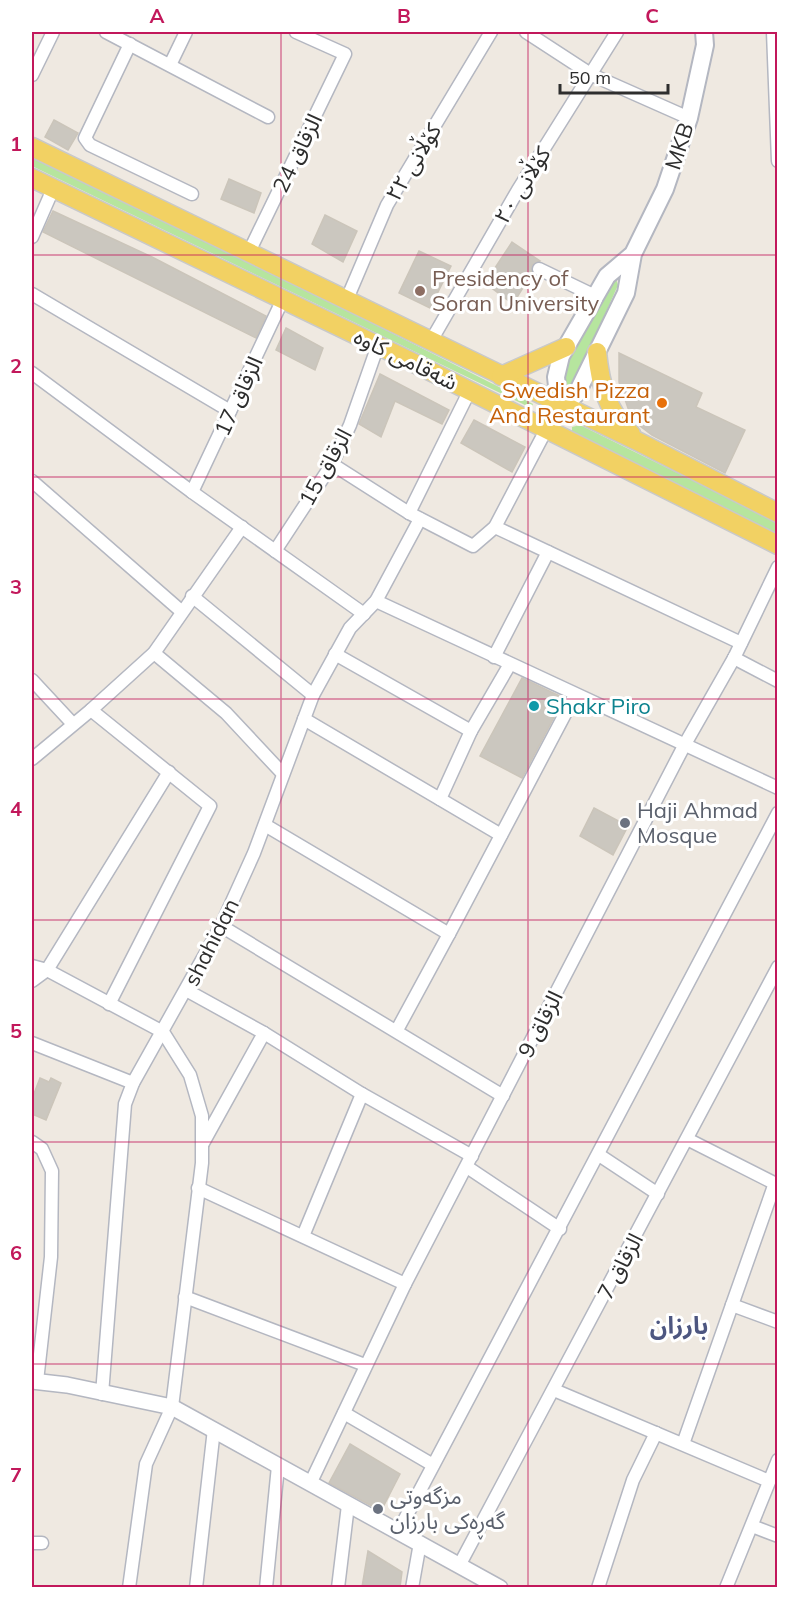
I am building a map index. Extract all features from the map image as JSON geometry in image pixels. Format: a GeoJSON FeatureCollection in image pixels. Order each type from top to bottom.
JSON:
{"type":"FeatureCollection","features":[{"type":"Feature","properties":{"kind":"main road","name":"MKB"},"geometry":{"type":"LineString","coordinates":[[633,254],[665,189],[689,118],[705,45],[704,32]]}},
{"type":"Feature","properties":{"kind":"main road","name":"شەقامی کاوە"},"geometry":{"type":"LineString","coordinates":[[32,147],[639,442],[777,513]]}},
{"type":"Feature","properties":{"kind":"main road","name":"شەقامی کاوە"},"geometry":{"type":"LineString","coordinates":[[32,178],[470,390],[777,545]]}},
{"type":"Feature","properties":{"kind":"main road"},"geometry":{"type":"LineString","coordinates":[[547,428],[559,404],[556,377],[566,347],[595,296],[615,268],[633,254]]}},
{"type":"Feature","properties":{"kind":"main road"},"geometry":{"type":"LineString","coordinates":[[559,404],[570,400],[577,393],[626,293],[632,274],[633,254]]}},
{"type":"Feature","properties":{"kind":"main road"},"geometry":{"type":"LineString","coordinates":[[501,376],[566,347]]}},
{"type":"Feature","properties":{"kind":"main road"},"geometry":{"type":"LineString","coordinates":[[597,352],[599,376],[606,399],[618,420],[639,442]]}},
{"type":"Feature","properties":{"kind":"street"},"geometry":{"type":"LineString","coordinates":[[32,75],[53,32]]}},
{"type":"Feature","properties":{"kind":"street"},"geometry":{"type":"LineString","coordinates":[[106,32],[268,117]]}},
{"type":"Feature","properties":{"kind":"street"},"geometry":{"type":"LineString","coordinates":[[170,65],[186,32]]}},
{"type":"Feature","properties":{"kind":"street","name":"الزقاق 24"},"geometry":{"type":"LineString","coordinates":[[249,252],[345,54],[296,32]]}},
{"type":"Feature","properties":{"kind":"street","name":"کۆڵانی ٢٢"},"geometry":{"type":"LineString","coordinates":[[347,299],[387,205],[491,32]]}},
{"type":"Feature","properties":{"kind":"street"},"geometry":{"type":"LineString","coordinates":[[526,32],[592,75],[689,118]]}},
{"type":"Feature","properties":{"kind":"street","name":"کۆڵانی ٢٠"},"geometry":{"type":"LineString","coordinates":[[431,341],[518,190],[617,32]]}},
{"type":"Feature","properties":{"kind":"street"},"geometry":{"type":"LineString","coordinates":[[773,32],[777,161]]}},
{"type":"Feature","properties":{"kind":"street"},"geometry":{"type":"LineString","coordinates":[[130,44],[86,138],[90,145],[192,194]]}},
{"type":"Feature","properties":{"kind":"street"},"geometry":{"type":"LineString","coordinates":[[32,237],[53,189]]}},
{"type":"Feature","properties":{"kind":"street"},"geometry":{"type":"LineString","coordinates":[[539,268],[595,296]]}},
{"type":"Feature","properties":{"kind":"street"},"geometry":{"type":"LineString","coordinates":[[32,294],[230,411]]}},
{"type":"Feature","properties":{"kind":"street","name":"الزقاق 17"},"geometry":{"type":"LineString","coordinates":[[192,492],[283,299]]}},
{"type":"Feature","properties":{"kind":"street","name":"الزقاق 15"},"geometry":{"type":"LineString","coordinates":[[274,551],[332,464],[350,426],[378,345]]}},
{"type":"Feature","properties":{"kind":"street"},"geometry":{"type":"LineString","coordinates":[[32,373],[192,492],[364,614]]}},
{"type":"Feature","properties":{"kind":"street"},"geometry":{"type":"LineString","coordinates":[[409,513],[470,390]]}},
{"type":"Feature","properties":{"kind":"street"},"geometry":{"type":"LineString","coordinates":[[332,464],[409,513],[473,546],[495,527],[547,428]]}},
{"type":"Feature","properties":{"kind":"street"},"geometry":{"type":"LineString","coordinates":[[32,481],[181,610]]}},
{"type":"Feature","properties":{"kind":"street","name":"shahidan"},"geometry":{"type":"LineString","coordinates":[[102,1394],[125,1104],[133,1083],[221,926],[265,825],[313,695],[350,628],[376,602],[420,519]]}},
{"type":"Feature","properties":{"kind":"street"},"geometry":{"type":"LineString","coordinates":[[32,759],[72,723],[92,710],[154,653],[181,610],[242,527]]}},
{"type":"Feature","properties":{"kind":"street"},"geometry":{"type":"LineString","coordinates":[[495,527],[741,644]]}},
{"type":"Feature","properties":{"kind":"street"},"geometry":{"type":"LineString","coordinates":[[494,657],[548,552]]}},
{"type":"Feature","properties":{"kind":"street","name":"الزقاق 9"},"geometry":{"type":"LineString","coordinates":[[310,1484],[405,1284],[685,744],[734,658],[777,567]]}},
{"type":"Feature","properties":{"kind":"street"},"geometry":{"type":"LineString","coordinates":[[192,596],[313,695]]}},
{"type":"Feature","properties":{"kind":"street"},"geometry":{"type":"LineString","coordinates":[[376,602],[777,788]]}},
{"type":"Feature","properties":{"kind":"street"},"geometry":{"type":"LineString","coordinates":[[154,653],[226,713],[283,774]]}},
{"type":"Feature","properties":{"kind":"street"},"geometry":{"type":"LineString","coordinates":[[335,654],[471,731]]}},
{"type":"Feature","properties":{"kind":"street"},"geometry":{"type":"LineString","coordinates":[[734,658],[777,681]]}},
{"type":"Feature","properties":{"kind":"street"},"geometry":{"type":"LineString","coordinates":[[440,799],[471,731],[510,664]]}},
{"type":"Feature","properties":{"kind":"street"},"geometry":{"type":"LineString","coordinates":[[32,680],[72,723]]}},
{"type":"Feature","properties":{"kind":"street"},"geometry":{"type":"LineString","coordinates":[[397,1030],[575,695]]}},
{"type":"Feature","properties":{"kind":"street"},"geometry":{"type":"LineString","coordinates":[[92,710],[210,806],[109,1004]]}},
{"type":"Feature","properties":{"kind":"street"},"geometry":{"type":"LineString","coordinates":[[304,718],[501,835]]}},
{"type":"Feature","properties":{"kind":"street"},"geometry":{"type":"LineString","coordinates":[[32,981],[47,970],[169,772]]}},
{"type":"Feature","properties":{"kind":"street"},"geometry":{"type":"LineString","coordinates":[[398,1532],[560,1229],[777,813]]}},
{"type":"Feature","properties":{"kind":"street"},"geometry":{"type":"LineString","coordinates":[[265,825],[449,934]]}},
{"type":"Feature","properties":{"kind":"street"},"geometry":{"type":"LineString","coordinates":[[221,926],[503,1096]]}},
{"type":"Feature","properties":{"kind":"street"},"geometry":{"type":"LineString","coordinates":[[32,966],[47,970],[163,1032],[190,1075],[202,1116],[198,1188],[172,1407],[146,1464],[129,1587]]}},
{"type":"Feature","properties":{"kind":"street","name":"الزقاق 7"},"geometry":{"type":"LineString","coordinates":[[460,1564],[777,967]]}},
{"type":"Feature","properties":{"kind":"street"},"geometry":{"type":"LineString","coordinates":[[186,990],[264,1033],[470,1162],[560,1229]]}},
{"type":"Feature","properties":{"kind":"street"},"geometry":{"type":"LineString","coordinates":[[202,1144],[264,1033]]}},
{"type":"Feature","properties":{"kind":"street"},"geometry":{"type":"LineString","coordinates":[[32,1043],[133,1083]]}},
{"type":"Feature","properties":{"kind":"street"},"geometry":{"type":"LineString","coordinates":[[303,1236],[362,1094]]}},
{"type":"Feature","properties":{"kind":"street"},"geometry":{"type":"LineString","coordinates":[[683,1444],[776,1184],[687,1139]]}},
{"type":"Feature","properties":{"kind":"street"},"geometry":{"type":"LineString","coordinates":[[32,1142],[42,1149],[52,1171],[51,1257],[34,1381],[172,1407],[500,1587]]}},
{"type":"Feature","properties":{"kind":"street"},"geometry":{"type":"LineString","coordinates":[[599,1155],[658,1194]]}},
{"type":"Feature","properties":{"kind":"street"},"geometry":{"type":"LineString","coordinates":[[198,1188],[405,1284]]}},
{"type":"Feature","properties":{"kind":"street"},"geometry":{"type":"LineString","coordinates":[[185,1297],[365,1365]]}},
{"type":"Feature","properties":{"kind":"street"},"geometry":{"type":"LineString","coordinates":[[732,1305],[777,1322]]}},
{"type":"Feature","properties":{"kind":"street"},"geometry":{"type":"LineString","coordinates":[[554,1390],[769,1481]]}},
{"type":"Feature","properties":{"kind":"street"},"geometry":{"type":"LineString","coordinates":[[344,1413],[434,1465]]}},
{"type":"Feature","properties":{"kind":"street"},"geometry":{"type":"LineString","coordinates":[[196,1587],[214,1429]]}},
{"type":"Feature","properties":{"kind":"street"},"geometry":{"type":"LineString","coordinates":[[598,1587],[633,1480],[656,1433]]}},
{"type":"Feature","properties":{"kind":"street"},"geometry":{"type":"LineString","coordinates":[[726,1587],[777,1460]]}},
{"type":"Feature","properties":{"kind":"street"},"geometry":{"type":"LineString","coordinates":[[266,1587],[278,1466]]}},
{"type":"Feature","properties":{"kind":"street"},"geometry":{"type":"LineString","coordinates":[[338,1587],[348,1505]]}},
{"type":"Feature","properties":{"kind":"street"},"geometry":{"type":"LineString","coordinates":[[752,1526],[777,1536]]}},
{"type":"Feature","properties":{"kind":"street"},"geometry":{"type":"LineString","coordinates":[[412,1587],[420,1543]]}},
{"type":"Feature","properties":{"kind":"green space"},"geometry":{"type":"Polygon","coordinates":[[[32,157],[187,230],[533,404],[531,408],[32,166],[32,157]]]}},
{"type":"Feature","properties":{"kind":"green space"},"geometry":{"type":"Polygon","coordinates":[[[616,279],[618,285],[574,385],[565,385],[562,372],[616,279]]]}},
{"type":"Feature","properties":{"kind":"green space"},"geometry":{"type":"Polygon","coordinates":[[[580,425],[777,522],[777,535],[577,436],[572,431],[572,427],[580,425]]]}},
{"type":"Feature","properties":{"kind":"building"},"geometry":{"type":"Polygon","coordinates":[[[54,120],[78,133],[68,150],[45,137],[54,120]]]}},
{"type":"Feature","properties":{"kind":"building"},"geometry":{"type":"Polygon","coordinates":[[[229,179],[261,193],[254,213],[221,199],[229,179]]]}},
{"type":"Feature","properties":{"kind":"building"},"geometry":{"type":"Polygon","coordinates":[[[53,211],[152,257],[266,316],[256,338],[43,232],[53,211]]]}},
{"type":"Feature","properties":{"kind":"building"},"geometry":{"type":"Polygon","coordinates":[[[325,215],[357,231],[343,262],[312,244],[325,215]]]}},
{"type":"Feature","properties":{"kind":"building"},"geometry":{"type":"Polygon","coordinates":[[[512,242],[540,261],[532,265],[532,273],[513,304],[485,283],[512,242]]]}},
{"type":"Feature","properties":{"kind":"building"},"geometry":{"type":"Polygon","coordinates":[[[419,251],[451,266],[430,308],[399,293],[419,251]]]}},
{"type":"Feature","properties":{"kind":"building"},"geometry":{"type":"Polygon","coordinates":[[[286,328],[323,348],[315,370],[276,350],[286,328]]]}},
{"type":"Feature","properties":{"kind":"building","name":"Swedish Pizza And Restaurant"},"geometry":{"type":"Polygon","coordinates":[[[619,353],[702,393],[696,407],[745,430],[725,473],[652,435],[640,426],[630,414],[619,382],[619,353]]]}},
{"type":"Feature","properties":{"kind":"building"},"geometry":{"type":"Polygon","coordinates":[[[380,374],[449,410],[442,424],[395,401],[381,437],[359,424],[380,374]]]}},
{"type":"Feature","properties":{"kind":"building"},"geometry":{"type":"Polygon","coordinates":[[[474,420],[525,447],[512,472],[461,443],[474,420]]]}},
{"type":"Feature","properties":{"kind":"building"},"geometry":{"type":"Polygon","coordinates":[[[522,678],[564,698],[522,778],[480,756],[522,678]]]}},
{"type":"Feature","properties":{"kind":"building"},"geometry":{"type":"Polygon","coordinates":[[[594,808],[628,826],[613,855],[580,836],[594,808]]]}},
{"type":"Feature","properties":{"kind":"building"},"geometry":{"type":"Polygon","coordinates":[[[40,1078],[49,1082],[51,1078],[61,1083],[46,1120],[32,1114],[32,1099],[40,1078]]]}},
{"type":"Feature","properties":{"kind":"building"},"geometry":{"type":"Polygon","coordinates":[[[350,1444],[400,1474],[381,1511],[329,1483],[350,1444]]]}},
{"type":"Feature","properties":{"kind":"building"},"geometry":{"type":"Polygon","coordinates":[[[368,1551],[402,1572],[400,1587],[362,1587],[368,1551]]]}},
{"type":"Feature","properties":{"kind":"place","name":"Presidency of Soran University"},"geometry":{"type":"Point","coordinates":[420,291]}},
{"type":"Feature","properties":{"kind":"place","name":"Swedish Pizza And Restaurant"},"geometry":{"type":"Point","coordinates":[662,403]}},
{"type":"Feature","properties":{"kind":"place","name":"Shakr Piro"},"geometry":{"type":"Point","coordinates":[534,706]}},
{"type":"Feature","properties":{"kind":"place","name":"Haji Ahmad Mosque"},"geometry":{"type":"Point","coordinates":[625,823]}},
{"type":"Feature","properties":{"kind":"place","name":"مزگەوتی گەڕەکی بارزان"},"geometry":{"type":"Point","coordinates":[378,1509]}},
{"type":"Feature","properties":{"kind":"district","name":"بارزان"},"geometry":{"type":"Point","coordinates":[679,1326]}}]}
